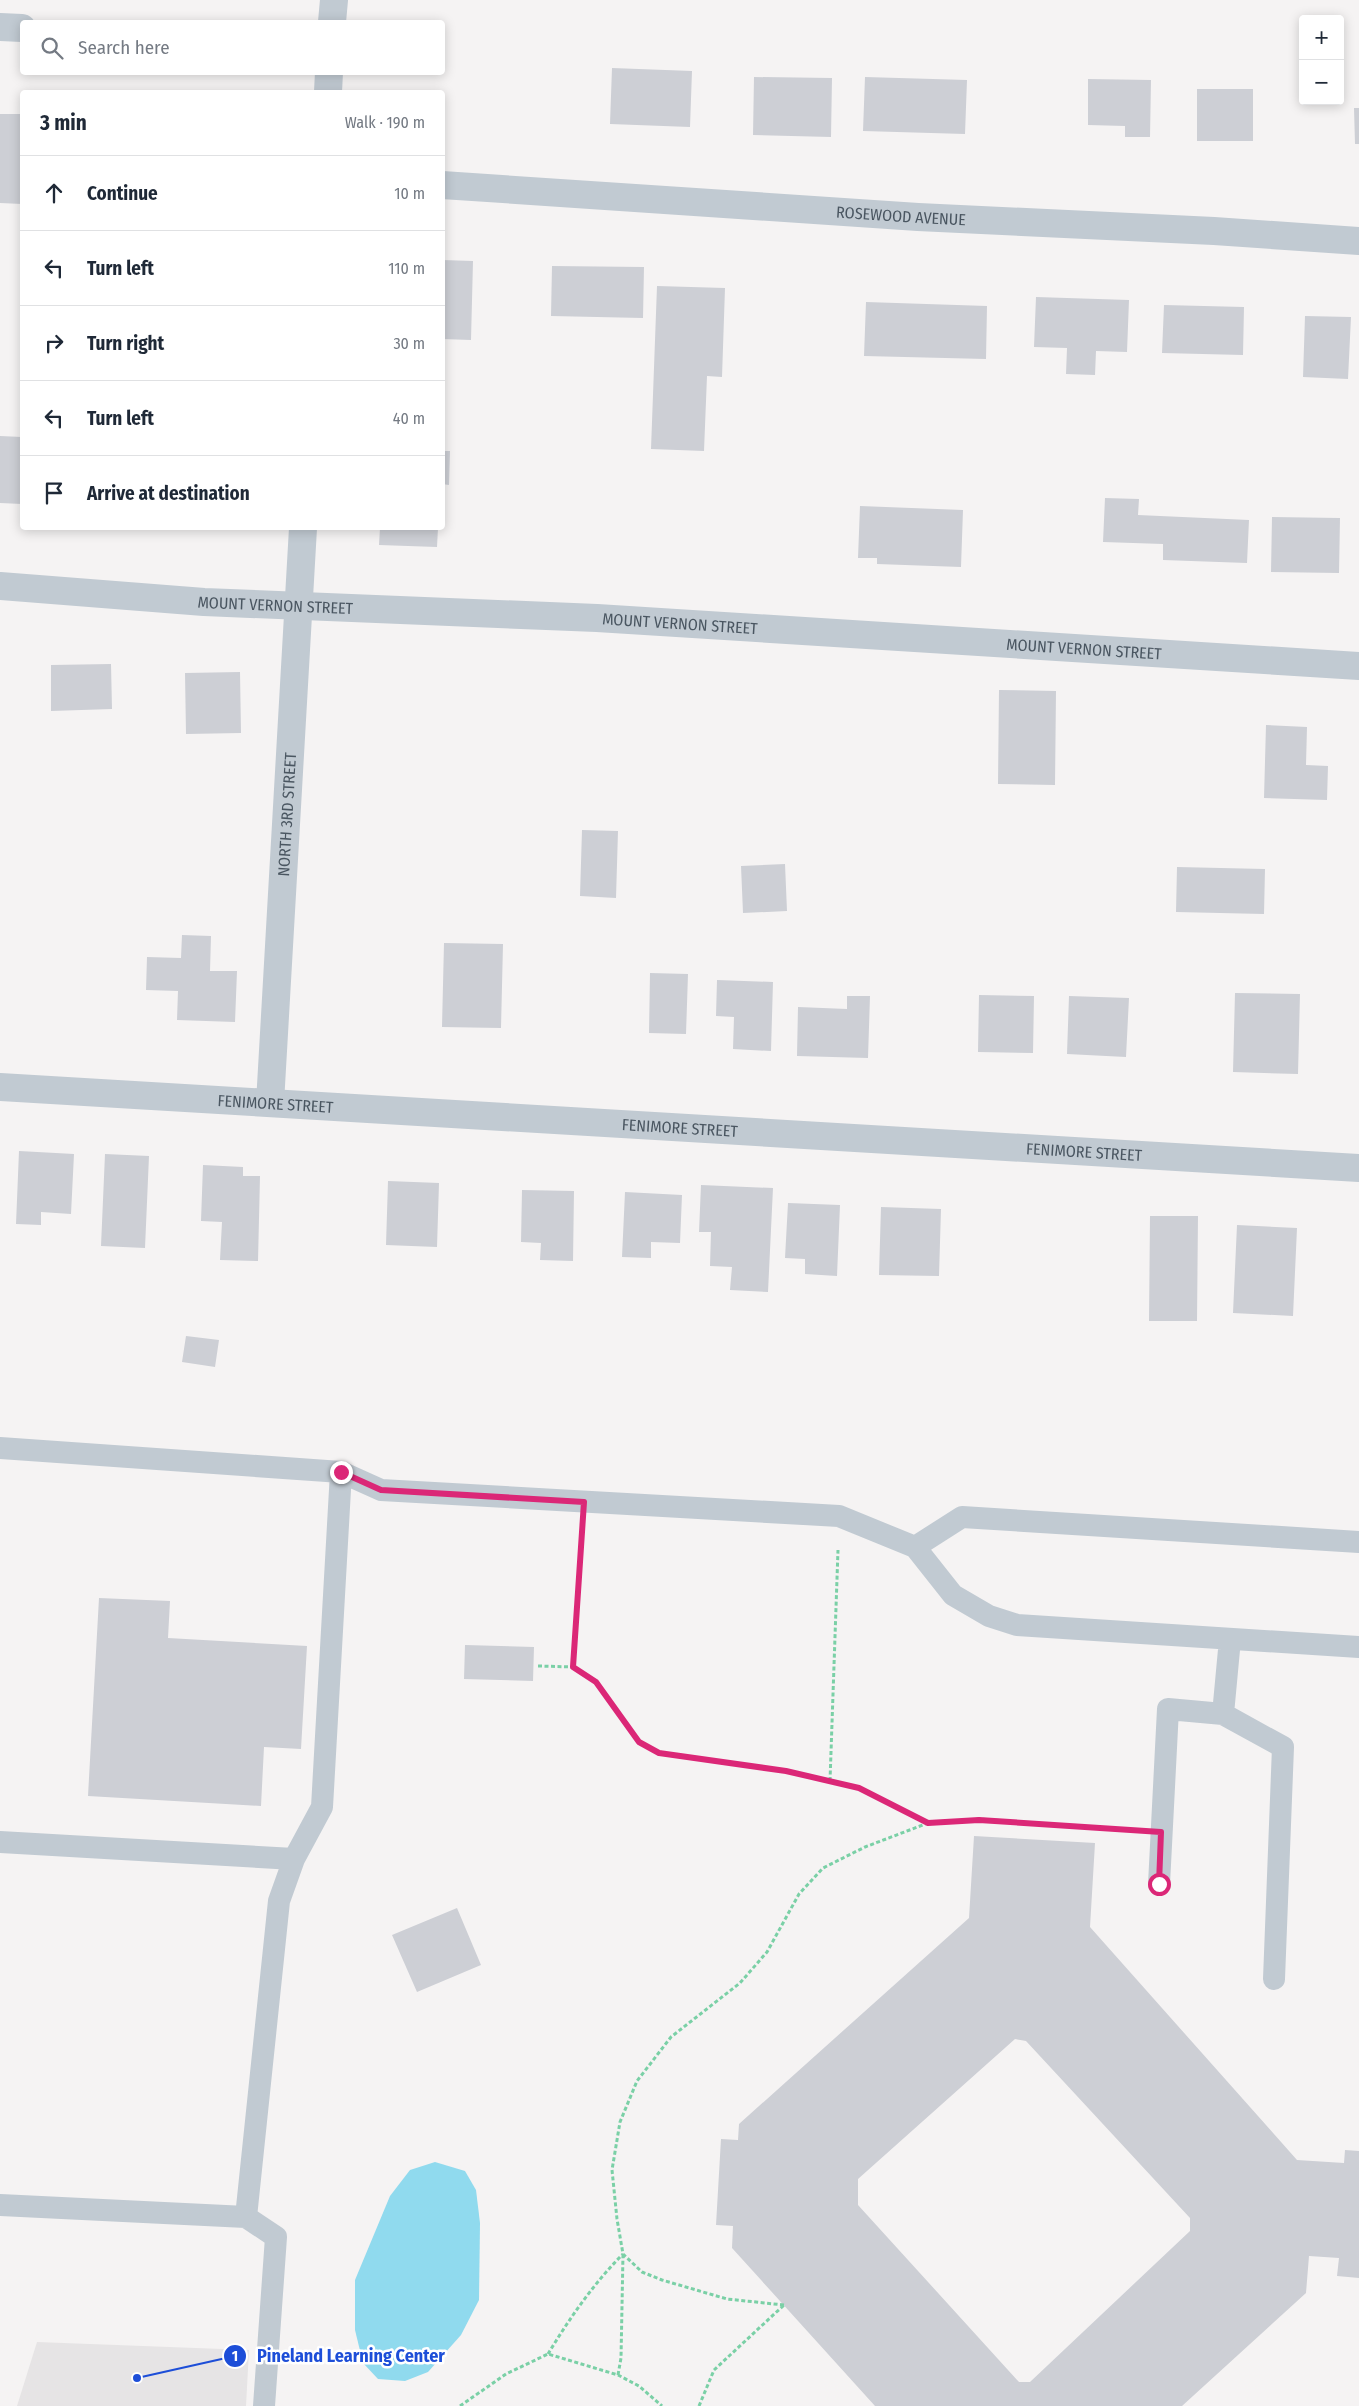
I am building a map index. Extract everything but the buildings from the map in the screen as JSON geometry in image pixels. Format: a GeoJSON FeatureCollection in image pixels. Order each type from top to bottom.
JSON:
{"type":"FeatureCollection","features":[{"type":"Feature","properties":{"kind":"street"},"geometry":{"type":"LineString","coordinates":[[332,20],[334,0]]}},
{"type":"Feature","properties":{"kind":"street"},"geometry":{"type":"LineString","coordinates":[[0,27],[20,28]]}},
{"type":"Feature","properties":{"kind":"street"},"geometry":{"type":"LineString","coordinates":[[328,90],[329,75]]}},
{"type":"Feature","properties":{"kind":"street","name":"ROSEWOOD AVENUE"},"geometry":{"type":"LineString","coordinates":[[445,185],[918,216],[1214,231],[1359,241]]}},
{"type":"Feature","properties":{"kind":"street","name":"NORTH 3RD STREET"},"geometry":{"type":"LineString","coordinates":[[270,1103],[303,530]]}},
{"type":"Feature","properties":{"kind":"street","name":"MOUNT VERNON STREET"},"geometry":{"type":"LineString","coordinates":[[0,586],[204,602],[596,618],[1359,666]]}},
{"type":"Feature","properties":{"kind":"street","name":"FENIMORE STREET"},"geometry":{"type":"LineString","coordinates":[[0,1087],[1359,1168]]}},
{"type":"Feature","properties":{"kind":"lane"},"geometry":{"type":"LineString","coordinates":[[0,1448],[341,1472],[381,1490],[839,1516],[915,1547],[953,1595],[989,1616],[1017,1625],[1359,1648]]}},
{"type":"Feature","properties":{"kind":"lane"},"geometry":{"type":"LineString","coordinates":[[246,2218],[279,1901],[294,1859],[322,1806],[341,1472]]}},
{"type":"Feature","properties":{"kind":"lane"},"geometry":{"type":"LineString","coordinates":[[915,1547],[962,1517],[1359,1542]]}},
{"type":"Feature","properties":{"kind":"lane"},"geometry":{"type":"LineString","coordinates":[[1223,1714],[1230,1639]]}},
{"type":"Feature","properties":{"kind":"lane"},"geometry":{"type":"LineString","coordinates":[[1159,1884],[1168,1709],[1223,1714],[1283,1747],[1274,1979]]}},
{"type":"Feature","properties":{"kind":"lane"},"geometry":{"type":"LineString","coordinates":[[0,1842],[294,1859]]}},
{"type":"Feature","properties":{"kind":"lane"},"geometry":{"type":"LineString","coordinates":[[0,2205],[246,2218],[276,2237],[264,2406]]}},
{"type":"Feature","properties":{"kind":"path"},"geometry":{"type":"LineString","coordinates":[[573,1667],[584,1502]]}},
{"type":"Feature","properties":{"kind":"path"},"geometry":{"type":"LineString","coordinates":[[830,1781],[839,1516]]}},
{"type":"Feature","properties":{"kind":"path"},"geometry":{"type":"LineString","coordinates":[[538,1666],[573,1667],[596,1682],[639,1742],[659,1753],[786,1771],[859,1788],[928,1823]]}},
{"type":"Feature","properties":{"kind":"path"},"geometry":{"type":"LineString","coordinates":[[618,2375],[623,2254],[616,2219],[612,2170],[620,2122],[636,2081],[670,2037],[740,1983],[767,1952],[799,1894],[823,1868],[865,1846],[928,1823],[979,1820],[1161,1832]]}},
{"type":"Feature","properties":{"kind":"path"},"geometry":{"type":"LineString","coordinates":[[460,2406],[506,2374],[548,2354],[567,2324],[610,2266],[623,2254]]}},
{"type":"Feature","properties":{"kind":"path"},"geometry":{"type":"LineString","coordinates":[[623,2254],[642,2272],[662,2280],[727,2299],[784,2305],[714,2370],[699,2406]]}},
{"type":"Feature","properties":{"kind":"path"},"geometry":{"type":"LineString","coordinates":[[548,2354],[618,2375],[638,2386],[662,2406]]}},
{"type":"Feature","properties":{"kind":"shaded area"},"geometry":{"type":"Polygon","coordinates":[[[37,2342],[249,2350],[246,2406],[17,2406],[37,2342]]]}},
{"type":"Feature","properties":{"kind":"water"},"geometry":{"type":"Polygon","coordinates":[[[435,2162],[465,2171],[476,2190],[480,2223],[479,2300],[461,2335],[428,2372],[405,2381],[378,2379],[363,2363],[355,2330],[355,2280],[390,2196],[410,2170],[435,2162]]]}},
{"type":"Feature","properties":{"kind":"place","name":"Pineland Learning Center"},"geometry":{"type":"Point","coordinates":[137,2378]}},
{"type":"Feature","properties":{"kind":"route"},"geometry":{"type":"LineString","coordinates":[[341,1472],[381,1490],[584,1502],[573,1667],[596,1682],[639,1742],[659,1753],[786,1771],[859,1788],[928,1823],[979,1820],[1161,1832],[1159,1884]]}}]}
